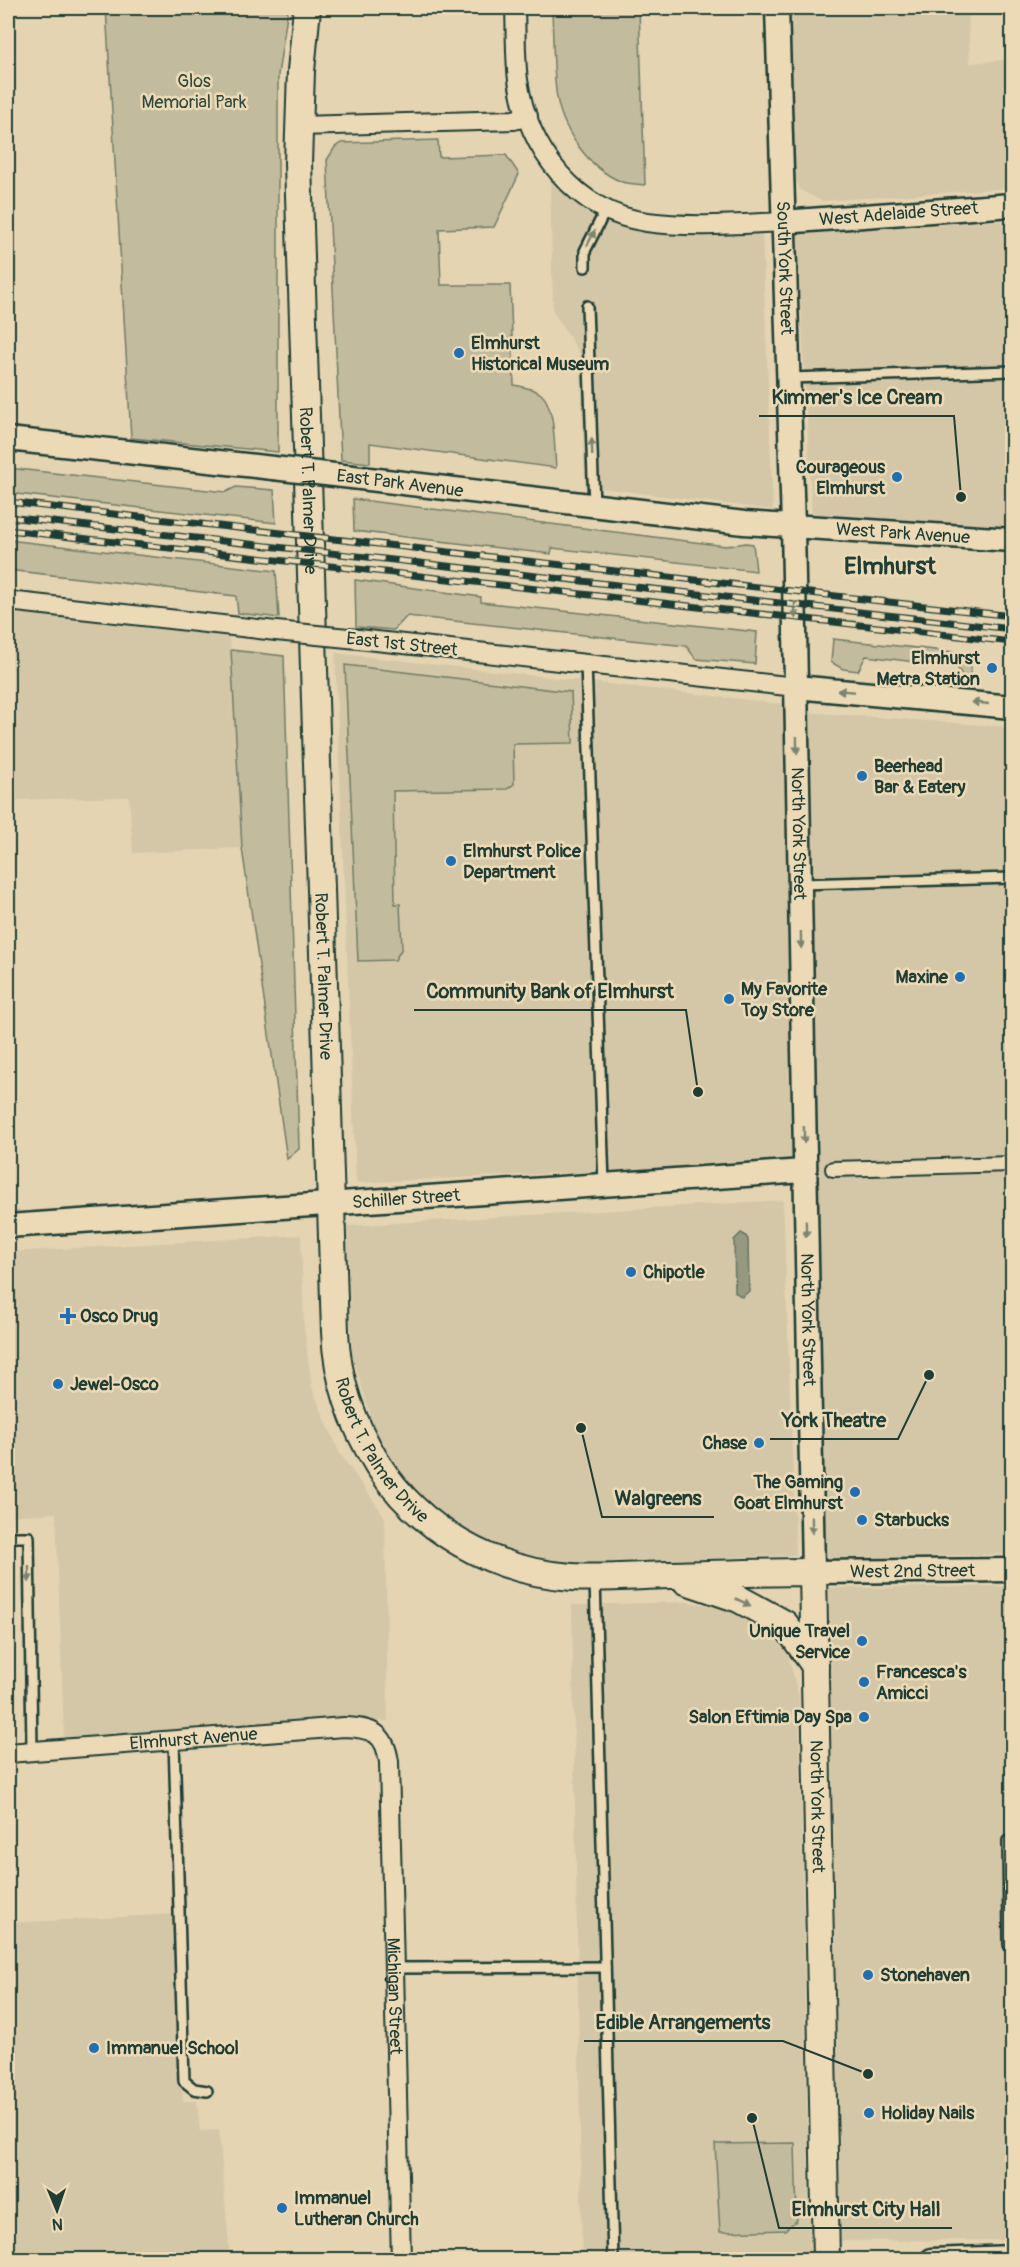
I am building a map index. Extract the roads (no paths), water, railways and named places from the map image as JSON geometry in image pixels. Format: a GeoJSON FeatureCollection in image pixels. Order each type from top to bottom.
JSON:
{"type":"FeatureCollection","features":[{"type":"Feature","properties":{"kind":"main road","name":"Robert T. Palmer Drive"},"geometry":{"type":"LineString","coordinates":[[307,8],[301,71],[299,174],[336,1337],[341,1373],[350,1409],[356,1425],[393,1487],[418,1513],[443,1534],[497,1560],[544,1573],[596,1577],[813,1572]]}},
{"type":"Feature","properties":{"kind":"main road","name":"North York Street"},"geometry":{"type":"LineString","coordinates":[[813,1572],[826,2259]]}},
{"type":"Feature","properties":{"kind":"main road"},"geometry":{"type":"LineString","coordinates":[[668,1575],[739,1599],[785,1624],[815,1666]]}},
{"type":"Feature","properties":{"kind":"street"},"geometry":{"type":"LineString","coordinates":[[515,8],[518,82],[528,116],[538,144],[556,170],[578,193],[605,211],[647,222],[721,225],[783,222]]}},
{"type":"Feature","properties":{"kind":"street","name":"South York Street"},"geometry":{"type":"LineString","coordinates":[[777,8],[793,526]]}},
{"type":"Feature","properties":{"kind":"street"},"geometry":{"type":"LineString","coordinates":[[299,126],[514,120],[528,116]]}},
{"type":"Feature","properties":{"kind":"street","name":"West Adelaide Street"},"geometry":{"type":"LineString","coordinates":[[783,222],[1012,205]]}},
{"type":"Feature","properties":{"kind":"street","name":"East Park Avenue"},"geometry":{"type":"LineString","coordinates":[[8,439],[744,523],[793,526]]}},
{"type":"Feature","properties":{"kind":"street","name":"West Park Avenue"},"geometry":{"type":"LineString","coordinates":[[793,526],[1012,540]]}},
{"type":"Feature","properties":{"kind":"street","name":"North York Street"},"geometry":{"type":"LineString","coordinates":[[793,526],[813,1572]]}},
{"type":"Feature","properties":{"kind":"street","name":"East 1st Street"},"geometry":{"type":"LineString","coordinates":[[8,601],[796,687]]}},
{"type":"Feature","properties":{"kind":"street"},"geometry":{"type":"LineString","coordinates":[[796,687],[1012,707]]}},
{"type":"Feature","properties":{"kind":"street"},"geometry":{"type":"LineString","coordinates":[[833,1169],[1012,1164]]}},
{"type":"Feature","properties":{"kind":"street","name":"Schiller Street"},"geometry":{"type":"LineString","coordinates":[[8,1226],[804,1171]]}},
{"type":"Feature","properties":{"kind":"street","name":"West 2nd Street"},"geometry":{"type":"LineString","coordinates":[[813,1572],[1012,1570]]}},
{"type":"Feature","properties":{"kind":"street","name":"Elmhurst Avenue"},"geometry":{"type":"LineString","coordinates":[[8,1753],[344,1727],[370,1729],[379,1735]]}},
{"type":"Feature","properties":{"kind":"street","name":"Michigan Street"},"geometry":{"type":"LineString","coordinates":[[379,1735],[387,1747],[389,1762],[401,2259]]}},
{"type":"Feature","properties":{"kind":"street"},"geometry":{"type":"LineString","coordinates":[[932,2259],[1012,2257]]}},
{"type":"Feature","properties":{"kind":"lane"},"geometry":{"type":"LineString","coordinates":[[585,267],[585,251],[605,211]]}},
{"type":"Feature","properties":{"kind":"lane"},"geometry":{"type":"LineString","coordinates":[[587,306],[594,506]]}},
{"type":"Feature","properties":{"kind":"lane"},"geometry":{"type":"LineString","coordinates":[[788,378],[1012,371]]}},
{"type":"Feature","properties":{"kind":"lane"},"geometry":{"type":"LineString","coordinates":[[586,663],[604,1184]]}},
{"type":"Feature","properties":{"kind":"lane"},"geometry":{"type":"LineString","coordinates":[[800,884],[1012,878]]}},
{"type":"Feature","properties":{"kind":"lane"},"geometry":{"type":"LineString","coordinates":[[8,1537],[29,1537],[32,1751]]}},
{"type":"Feature","properties":{"kind":"lane"},"geometry":{"type":"LineString","coordinates":[[596,1577],[613,2259]]}},
{"type":"Feature","properties":{"kind":"lane"},"geometry":{"type":"LineString","coordinates":[[174,1740],[184,2081],[194,2089],[207,2091]]}},
{"type":"Feature","properties":{"kind":"lane"},"geometry":{"type":"LineString","coordinates":[[1012,1840],[1008,1841],[1009,1945],[1012,1945]]}},
{"type":"Feature","properties":{"kind":"lane"},"geometry":{"type":"LineString","coordinates":[[394,1968],[605,1967]]}},
{"type":"Feature","properties":{"kind":"railway"},"geometry":{"type":"LineString","coordinates":[[8,502],[1012,616]]}},
{"type":"Feature","properties":{"kind":"railway"},"geometry":{"type":"LineString","coordinates":[[8,517],[1012,629]]}},
{"type":"Feature","properties":{"kind":"railway"},"geometry":{"type":"LineString","coordinates":[[8,530],[1012,642]]}},
{"type":"Feature","properties":{"kind":"place","name":"Elmhurst Historical Museum"},"geometry":{"type":"Point","coordinates":[459,353]}},
{"type":"Feature","properties":{"kind":"place","name":"Courageous Elmhurst"},"geometry":{"type":"Point","coordinates":[897,477]}},
{"type":"Feature","properties":{"kind":"place","name":"Kimmer's Ice Cream"},"geometry":{"type":"Point","coordinates":[961,497]}},
{"type":"Feature","properties":{"kind":"place","name":"Elmhurst Metra Station"},"geometry":{"type":"Point","coordinates":[992,668]}},
{"type":"Feature","properties":{"kind":"place","name":"Beerhead Bar & Eatery"},"geometry":{"type":"Point","coordinates":[862,776]}},
{"type":"Feature","properties":{"kind":"place","name":"Elmhurst Police Department"},"geometry":{"type":"Point","coordinates":[451,861]}},
{"type":"Feature","properties":{"kind":"place","name":"Maxine"},"geometry":{"type":"Point","coordinates":[960,977]}},
{"type":"Feature","properties":{"kind":"place","name":"My Favorite Toy Store"},"geometry":{"type":"Point","coordinates":[729,999]}},
{"type":"Feature","properties":{"kind":"place","name":"Community Bank of Elmhurst"},"geometry":{"type":"Point","coordinates":[698,1092]}},
{"type":"Feature","properties":{"kind":"place","name":"Chipotle"},"geometry":{"type":"Point","coordinates":[631,1272]}},
{"type":"Feature","properties":{"kind":"place","name":"Osco Drug"},"geometry":{"type":"Point","coordinates":[68,1316]}},
{"type":"Feature","properties":{"kind":"place","name":"York Theatre"},"geometry":{"type":"Point","coordinates":[929,1375]}},
{"type":"Feature","properties":{"kind":"place","name":"Jewel-Osco"},"geometry":{"type":"Point","coordinates":[58,1384]}},
{"type":"Feature","properties":{"kind":"place","name":"Walgreens"},"geometry":{"type":"Point","coordinates":[581,1428]}},
{"type":"Feature","properties":{"kind":"place","name":"Chase"},"geometry":{"type":"Point","coordinates":[759,1443]}},
{"type":"Feature","properties":{"kind":"place","name":"The Gaming Goat Elmhurst"},"geometry":{"type":"Point","coordinates":[855,1492]}},
{"type":"Feature","properties":{"kind":"place","name":"Starbucks"},"geometry":{"type":"Point","coordinates":[862,1520]}},
{"type":"Feature","properties":{"kind":"place","name":"Unique Travel Service"},"geometry":{"type":"Point","coordinates":[862,1641]}},
{"type":"Feature","properties":{"kind":"place","name":"Francesca's Amicci"},"geometry":{"type":"Point","coordinates":[864,1682]}},
{"type":"Feature","properties":{"kind":"place","name":"Salon Eftimia Day Spa"},"geometry":{"type":"Point","coordinates":[864,1717]}},
{"type":"Feature","properties":{"kind":"place","name":"Stonehaven"},"geometry":{"type":"Point","coordinates":[868,1975]}},
{"type":"Feature","properties":{"kind":"place","name":"Immanuel School"},"geometry":{"type":"Point","coordinates":[94,2048]}},
{"type":"Feature","properties":{"kind":"place","name":"Edible Arrangements"},"geometry":{"type":"Point","coordinates":[868,2074]}},
{"type":"Feature","properties":{"kind":"place","name":"Holiday Nails"},"geometry":{"type":"Point","coordinates":[869,2113]}},
{"type":"Feature","properties":{"kind":"place","name":"Elmhurst City Hall"},"geometry":{"type":"Point","coordinates":[752,2118]}},
{"type":"Feature","properties":{"kind":"place","name":"Immanuel Lutheran Church"},"geometry":{"type":"Point","coordinates":[282,2208]}},
{"type":"Feature","properties":{"kind":"district","name":"Elmhurst"},"geometry":{"type":"Point","coordinates":[890,566]}},
{"type":"Feature","properties":{"kind":"park label","name":"Glos Memorial Park"},"geometry":{"type":"Point","coordinates":[194,91]}}]}
